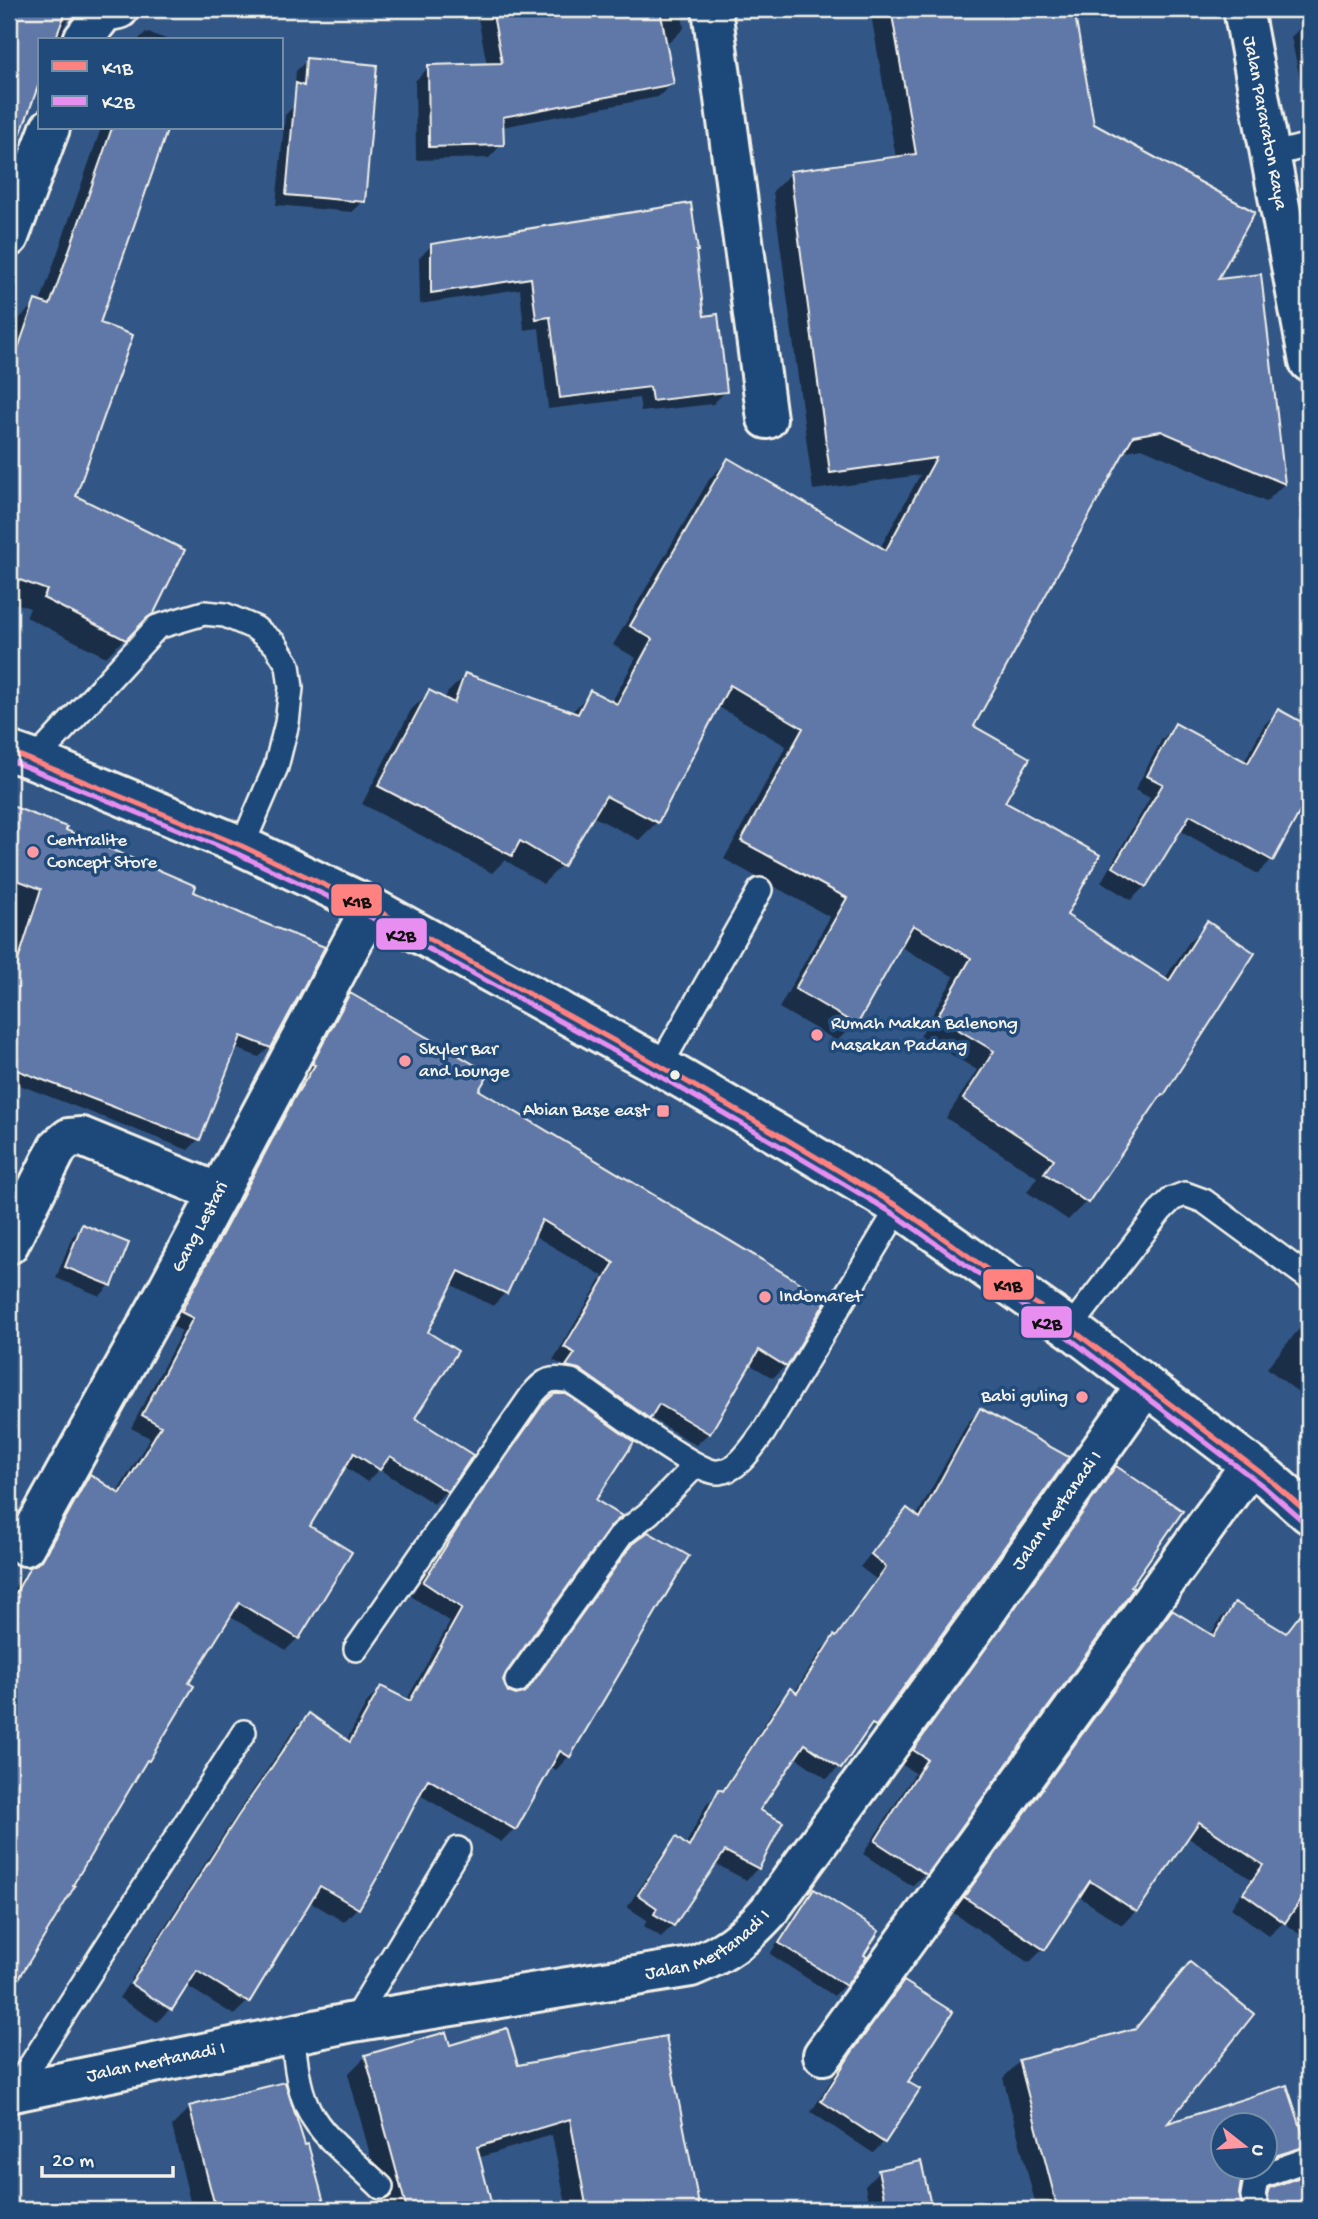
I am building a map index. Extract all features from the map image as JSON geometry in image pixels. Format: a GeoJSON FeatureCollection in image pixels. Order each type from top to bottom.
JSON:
{"type":"FeatureCollection","features":[{"type":"Feature","properties":{"kind":"street"},"geometry":{"type":"LineString","coordinates":[[84,38],[104,12],[119,9]]}},
{"type":"Feature","properties":{"kind":"street"},"geometry":{"type":"LineString","coordinates":[[712,9],[767,419]]}},
{"type":"Feature","properties":{"kind":"street","name":"Jalan Pararaton Raya"},"geometry":{"type":"LineString","coordinates":[[1243,9],[1309,362]]}},
{"type":"Feature","properties":{"kind":"street"},"geometry":{"type":"LineString","coordinates":[[9,237],[49,130]]}},
{"type":"Feature","properties":{"kind":"street"},"geometry":{"type":"LineString","coordinates":[[22,755],[242,846],[371,907],[660,1066],[898,1207],[1070,1328],[1250,1465],[1309,1514]]}},
{"type":"Feature","properties":{"kind":"street","name":"Gang Lestari"},"geometry":{"type":"LineString","coordinates":[[26,1546],[219,1193],[371,907]]}},
{"type":"Feature","properties":{"kind":"street"},"geometry":{"type":"LineString","coordinates":[[9,1244],[58,1147],[69,1138],[82,1137],[219,1193]]}},
{"type":"Feature","properties":{"kind":"street","name":"Jalan Mertanadi I"},"geometry":{"type":"LineString","coordinates":[[11,2093],[353,2022],[691,1968],[720,1955],[746,1936],[776,1901],[1145,1387]]}},
{"type":"Feature","properties":{"kind":"street"},"geometry":{"type":"LineString","coordinates":[[822,2055],[1250,1465]]}},
{"type":"Feature","properties":{"kind":"lane"},"geometry":{"type":"LineString","coordinates":[[1271,155],[1309,145]]}},
{"type":"Feature","properties":{"kind":"lane"},"geometry":{"type":"LineString","coordinates":[[22,755],[157,627],[204,613],[225,615],[256,628],[275,644],[288,665],[292,688],[287,723],[276,766],[242,846]]}},
{"type":"Feature","properties":{"kind":"lane"},"geometry":{"type":"LineString","coordinates":[[660,1066],[760,890]]}},
{"type":"Feature","properties":{"kind":"lane"},"geometry":{"type":"LineString","coordinates":[[1070,1328],[1161,1210],[1172,1199],[1185,1194],[1204,1201],[1309,1278]]}},
{"type":"Feature","properties":{"kind":"lane"},"geometry":{"type":"LineString","coordinates":[[356,1649],[544,1381],[556,1378],[571,1381],[675,1453],[708,1471],[719,1472],[730,1468],[750,1450],[763,1433],[898,1207]]}},
{"type":"Feature","properties":{"kind":"lane"},"geometry":{"type":"LineString","coordinates":[[517,1681],[622,1534],[649,1513],[696,1465]]}},
{"type":"Feature","properties":{"kind":"lane"},"geometry":{"type":"LineString","coordinates":[[11,2093],[244,1732]]}},
{"type":"Feature","properties":{"kind":"lane"},"geometry":{"type":"LineString","coordinates":[[353,2022],[458,1849]]}},
{"type":"Feature","properties":{"kind":"lane"},"geometry":{"type":"LineString","coordinates":[[292,2035],[300,2087],[309,2112],[326,2134],[381,2186]]}},
{"type":"Feature","properties":{"kind":"lane"},"geometry":{"type":"LineString","coordinates":[[1258,2210],[1253,2196],[1256,2179],[1309,2159]]}},
{"type":"Feature","properties":{"kind":"building"},"geometry":{"type":"Polygon","coordinates":[[[9,9],[67,9],[56,38],[38,38],[38,86],[13,155],[9,155],[9,9]]]}},
{"type":"Feature","properties":{"kind":"building"},"geometry":{"type":"Polygon","coordinates":[[[492,9],[660,9],[674,84],[503,117],[504,145],[429,147],[428,65],[502,63],[492,9]]]}},
{"type":"Feature","properties":{"kind":"building"},"geometry":{"type":"Polygon","coordinates":[[[891,9],[1074,9],[1094,124],[1255,212],[1218,279],[1261,274],[1285,484],[1161,431],[1133,436],[974,726],[1030,758],[1005,802],[1100,855],[1067,915],[1169,981],[1207,921],[1255,953],[1164,1095],[1162,1094],[1088,1203],[1044,1173],[1054,1159],[963,1099],[994,1051],[937,1017],[971,958],[913,925],[857,1025],[795,989],[847,898],[741,841],[803,728],[730,685],[658,823],[606,796],[563,867],[520,841],[512,856],[378,786],[429,690],[454,703],[465,673],[578,714],[590,690],[617,704],[652,639],[630,626],[728,458],[886,550],[936,458],[830,473],[790,171],[916,154],[891,9]]]}},
{"type":"Feature","properties":{"kind":"building"},"geometry":{"type":"Polygon","coordinates":[[[306,58],[377,65],[365,202],[286,195],[296,83],[304,86],[306,58]]]}},
{"type":"Feature","properties":{"kind":"building"},"geometry":{"type":"Polygon","coordinates":[[[111,130],[167,130],[100,323],[133,335],[76,496],[185,550],[154,613],[126,640],[43,598],[47,590],[9,576],[9,374],[35,300],[50,305],[111,130]]]}},
{"type":"Feature","properties":{"kind":"building"},"geometry":{"type":"Polygon","coordinates":[[[691,203],[704,316],[718,314],[727,392],[652,401],[650,387],[560,398],[550,317],[536,319],[531,278],[431,293],[431,244],[691,203]]]}},
{"type":"Feature","properties":{"kind":"building"},"geometry":{"type":"Polygon","coordinates":[[[1278,709],[1309,726],[1309,795],[1273,861],[1190,815],[1146,887],[1113,867],[1163,784],[1147,776],[1175,723],[1248,763],[1278,709]]]}},
{"type":"Feature","properties":{"kind":"building"},"geometry":{"type":"Polygon","coordinates":[[[9,805],[67,827],[66,830],[196,886],[194,892],[251,918],[325,947],[271,1048],[241,1036],[200,1140],[9,1067],[9,989],[41,889],[9,877],[9,805]]]}},
{"type":"Feature","properties":{"kind":"building"},"geometry":{"type":"Polygon","coordinates":[[[350,993],[489,1073],[479,1090],[827,1299],[787,1367],[759,1350],[710,1434],[659,1404],[650,1419],[579,1369],[566,1366],[575,1353],[564,1347],[614,1263],[542,1220],[507,1294],[459,1271],[428,1332],[458,1351],[415,1418],[473,1455],[448,1492],[390,1456],[380,1470],[354,1453],[310,1526],[352,1552],[299,1639],[239,1603],[189,1683],[194,1686],[149,1761],[147,1760],[9,1995],[9,1605],[30,1567],[44,1557],[90,1474],[120,1494],[161,1426],[142,1415],[193,1318],[181,1312],[294,1098],[315,1065],[312,1064],[350,993]]]}},
{"type":"Feature","properties":{"kind":"building"},"geometry":{"type":"Polygon","coordinates":[[[82,1224],[129,1243],[112,1286],[65,1267],[82,1224]]]}},
{"type":"Feature","properties":{"kind":"building"},"geometry":{"type":"Polygon","coordinates":[[[554,1394],[566,1394],[634,1442],[596,1500],[622,1516],[611,1526],[506,1673],[503,1680],[508,1692],[516,1695],[528,1689],[632,1544],[648,1532],[689,1556],[570,1757],[560,1751],[516,1830],[428,1779],[359,1909],[320,1886],[249,2003],[197,1971],[172,2010],[131,1984],[238,1816],[309,1713],[350,1742],[381,1686],[410,1701],[462,1608],[423,1582],[471,1507],[543,1404],[554,1394]]]}},
{"type":"Feature","properties":{"kind":"building"},"geometry":{"type":"Polygon","coordinates":[[[980,1408],[1069,1457],[876,1726],[872,1724],[841,1769],[805,1744],[760,1810],[783,1822],[759,1869],[725,1851],[674,1926],[654,1914],[657,1908],[638,1895],[676,1837],[689,1847],[719,1789],[723,1791],[790,1688],[797,1693],[834,1635],[836,1637],[886,1567],[871,1554],[907,1508],[920,1518],[980,1408]]]}},
{"type":"Feature","properties":{"kind":"building"},"geometry":{"type":"Polygon","coordinates":[[[1116,1466],[1183,1511],[1131,1586],[1134,1588],[927,1875],[875,1841],[927,1759],[913,1750],[1116,1466]]]}},
{"type":"Feature","properties":{"kind":"building"},"geometry":{"type":"Polygon","coordinates":[[[1235,1602],[1286,1633],[1309,1603],[1309,1888],[1285,1923],[1243,1893],[1263,1865],[1199,1822],[1137,1912],[1090,1881],[1045,1950],[964,1897],[1172,1610],[1214,1636],[1235,1602]]]}},
{"type":"Feature","properties":{"kind":"building"},"geometry":{"type":"Polygon","coordinates":[[[814,1889],[879,1931],[864,1955],[867,1957],[846,1986],[779,1943],[814,1889]]]}},
{"type":"Feature","properties":{"kind":"building"},"geometry":{"type":"Polygon","coordinates":[[[1190,1962],[1254,2014],[1168,2123],[1287,2085],[1307,2146],[1280,2154],[1280,2110],[1210,2110],[1210,2180],[1241,2180],[1239,2194],[1243,2210],[1058,2210],[1019,2060],[1136,2028],[1190,1962]]]}},
{"type":"Feature","properties":{"kind":"building"},"geometry":{"type":"Polygon","coordinates":[[[904,1981],[953,2012],[908,2082],[920,2089],[885,2143],[821,2101],[850,2055],[904,1981]]]}},
{"type":"Feature","properties":{"kind":"building"},"geometry":{"type":"Polygon","coordinates":[[[507,2028],[518,2065],[666,2036],[700,2210],[587,2210],[570,2119],[477,2147],[493,2210],[407,2210],[365,2055],[446,2032],[450,2045],[507,2028]]]}},
{"type":"Feature","properties":{"kind":"building"},"geometry":{"type":"Polygon","coordinates":[[[285,2082],[305,2145],[308,2144],[326,2210],[216,2210],[189,2106],[285,2082]]]}},
{"type":"Feature","properties":{"kind":"building"},"geometry":{"type":"Polygon","coordinates":[[[921,2161],[932,2210],[887,2210],[878,2170],[921,2161]]]}},
{"type":"Feature","properties":{"kind":"building"},"geometry":{"type":"Polygon","coordinates":[[[1309,2174],[1309,2210],[1272,2210],[1267,2195],[1269,2188],[1309,2174]]]}},
{"type":"Feature","properties":{"kind":"transit line","name":"K1B"},"geometry":{"type":"LineString","coordinates":[[9,751],[242,846],[371,907],[660,1066],[791,1142],[899,1207],[1070,1328],[1269,1479],[1309,1514]]}},
{"type":"Feature","properties":{"kind":"transit line","name":"K2B"},"geometry":{"type":"LineString","coordinates":[[9,760],[238,854],[367,915],[656,1074],[787,1150],[894,1214],[1065,1335],[1263,1486],[1303,1521]]}},
{"type":"Feature","properties":{"kind":"place","name":"Centralite Concept Store"},"geometry":{"type":"Point","coordinates":[33,852]}},
{"type":"Feature","properties":{"kind":"place","name":"Rumah Makan Balenong Masakan Padang"},"geometry":{"type":"Point","coordinates":[817,1035]}},
{"type":"Feature","properties":{"kind":"place","name":"Skyler Bar and Lounge"},"geometry":{"type":"Point","coordinates":[405,1061]}},
{"type":"Feature","properties":{"kind":"place","name":"Abian Base east"},"geometry":{"type":"Point","coordinates":[663,1111]}},
{"type":"Feature","properties":{"kind":"place","name":"Indomaret"},"geometry":{"type":"Point","coordinates":[765,1297]}},
{"type":"Feature","properties":{"kind":"place","name":"Babi guling"},"geometry":{"type":"Point","coordinates":[1082,1397]}}]}
